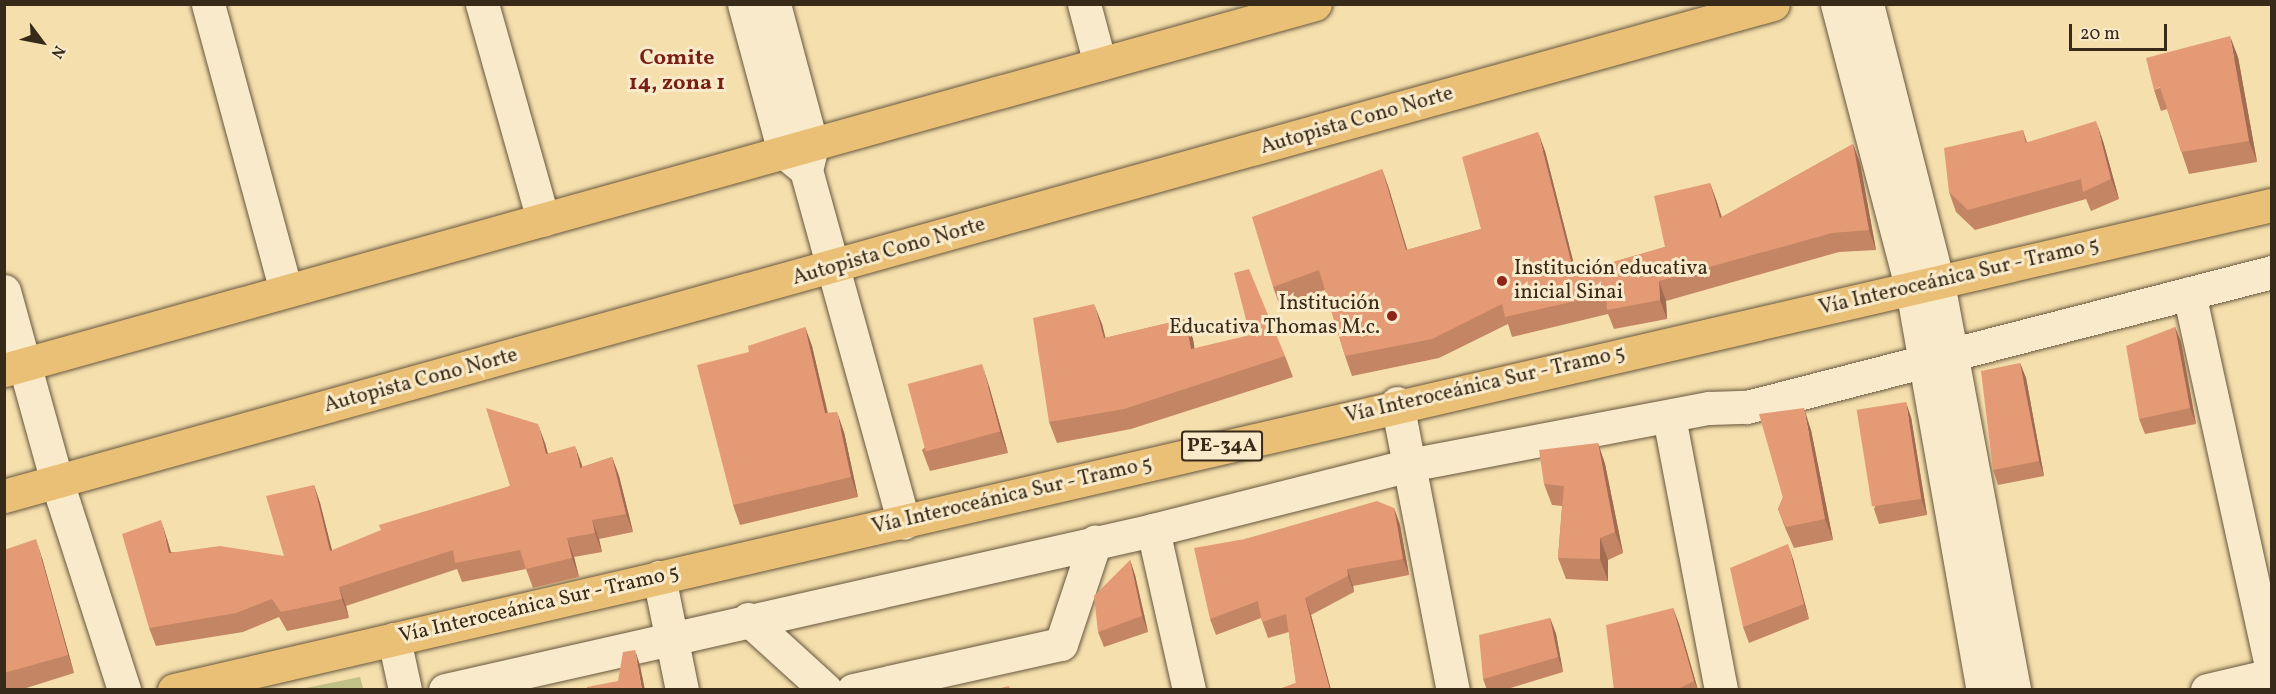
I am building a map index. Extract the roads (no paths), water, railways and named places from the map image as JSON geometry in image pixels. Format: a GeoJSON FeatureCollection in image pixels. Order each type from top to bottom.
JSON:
{"type":"FeatureCollection","features":[{"type":"Feature","properties":{"kind":"main road","name":"Autopista Cono Norte"},"geometry":{"type":"LineString","coordinates":[[4,496],[1773,4]]}},
{"type":"Feature","properties":{"kind":"main road"},"geometry":{"type":"LineString","coordinates":[[15,367],[543,220],[801,156],[1100,63],[1295,7]]}},
{"type":"Feature","properties":{"kind":"main road","name":"Vía Interoceánica Sur - Tramo 5"},"geometry":{"type":"LineString","coordinates":[[174,690],[659,577],[904,523],[1397,403],[1925,286],[2271,205]]}},
{"type":"Feature","properties":{"kind":"street"},"geometry":{"type":"LineString","coordinates":[[482,4],[543,220]]}},
{"type":"Feature","properties":{"kind":"street"},"geometry":{"type":"LineString","coordinates":[[744,4],[801,156],[904,523]]}},
{"type":"Feature","properties":{"kind":"street"},"geometry":{"type":"LineString","coordinates":[[774,4],[801,156]]}},
{"type":"Feature","properties":{"kind":"street"},"geometry":{"type":"LineString","coordinates":[[1083,4],[1100,63]]}},
{"type":"Feature","properties":{"kind":"street"},"geometry":{"type":"LineString","coordinates":[[1838,4],[1925,286]]}},
{"type":"Feature","properties":{"kind":"street"},"geometry":{"type":"LineString","coordinates":[[1867,4],[1925,286],[1983,690]]}},
{"type":"Feature","properties":{"kind":"street"},"geometry":{"type":"LineString","coordinates":[[218,7],[286,291]]}},
{"type":"Feature","properties":{"kind":"street"},"geometry":{"type":"LineString","coordinates":[[445,690],[670,636],[1153,530],[1409,465],[1669,417],[1747,407],[2271,272]]}},
{"type":"Feature","properties":{"kind":"street"},"geometry":{"type":"LineString","coordinates":[[4,291],[15,367],[57,482],[124,690]]}},
{"type":"Feature","properties":{"kind":"street"},"geometry":{"type":"LineString","coordinates":[[2189,293],[2271,669]]}},
{"type":"Feature","properties":{"kind":"street"},"geometry":{"type":"LineString","coordinates":[[1935,359],[2014,690]]}},
{"type":"Feature","properties":{"kind":"street"},"geometry":{"type":"LineString","coordinates":[[1397,403],[1453,690]]}},
{"type":"Feature","properties":{"kind":"street"},"geometry":{"type":"LineString","coordinates":[[1669,417],[1721,690]]}},
{"type":"Feature","properties":{"kind":"street"},"geometry":{"type":"LineString","coordinates":[[1153,530],[1188,690]]}},
{"type":"Feature","properties":{"kind":"street"},"geometry":{"type":"LineString","coordinates":[[853,690],[1060,644],[1095,543]]}},
{"type":"Feature","properties":{"kind":"street"},"geometry":{"type":"LineString","coordinates":[[659,577],[682,690]]}},
{"type":"Feature","properties":{"kind":"street"},"geometry":{"type":"LineString","coordinates":[[748,619],[826,690]]}},
{"type":"Feature","properties":{"kind":"street"},"geometry":{"type":"LineString","coordinates":[[394,639],[405,690]]}},
{"type":"Feature","properties":{"kind":"street"},"geometry":{"type":"LineString","coordinates":[[2207,690],[2271,675]]}},
{"type":"Feature","properties":{"kind":"place","name":"Institución educativa inicial Sinai"},"geometry":{"type":"Point","coordinates":[1502,281]}},
{"type":"Feature","properties":{"kind":"place","name":"Institución Educativa Thomas M.c."},"geometry":{"type":"Point","coordinates":[1392,316]}},
{"type":"Feature","properties":{"kind":"district","name":"Comite 14, zona 1"},"geometry":{"type":"Point","coordinates":[677,70]}}]}
